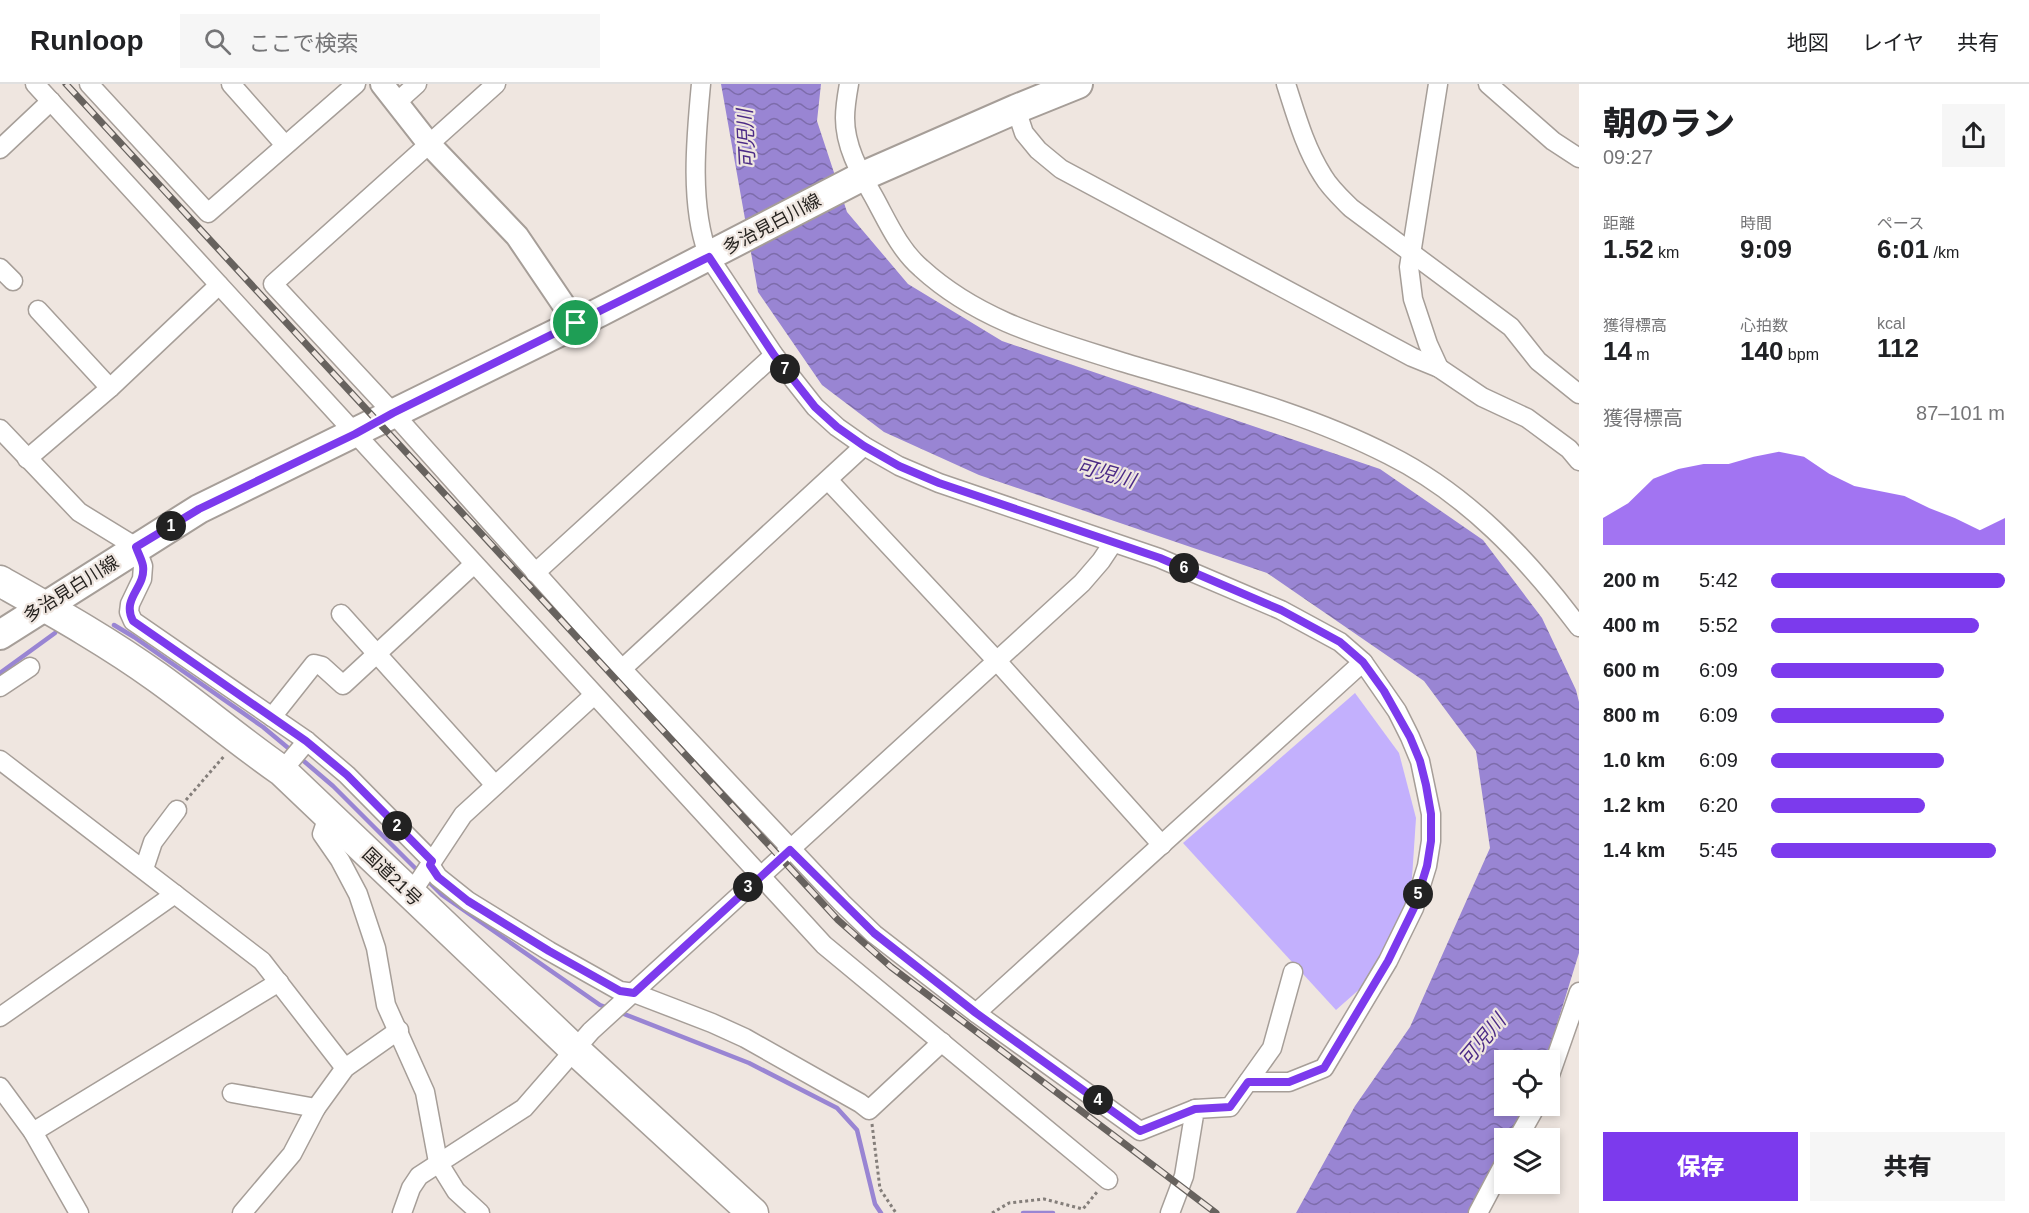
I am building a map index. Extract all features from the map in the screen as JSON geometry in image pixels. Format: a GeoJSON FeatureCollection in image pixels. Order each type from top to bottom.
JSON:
{"type":"FeatureCollection","features":[{"type":"Feature","properties":{"kind":"highway","name":"国道21号"},"geometry":{"type":"LineString","coordinates":[[0,581],[47,606],[158,678],[237,740],[282,771],[410,895],[753,1213]]}},
{"type":"Feature","properties":{"kind":"main road","name":"多治見白川線"},"geometry":{"type":"LineString","coordinates":[[0,635],[199,509],[355,434],[709,257],[863,177],[1074,84]]}},
{"type":"Feature","properties":{"kind":"street"},"geometry":{"type":"LineString","coordinates":[[35,84],[824,945],[1108,1180]]}},
{"type":"Feature","properties":{"kind":"street"},"geometry":{"type":"LineString","coordinates":[[89,84],[208,213],[356,84]]}},
{"type":"Feature","properties":{"kind":"street"},"geometry":{"type":"LineString","coordinates":[[231,84],[285,145]]}},
{"type":"Feature","properties":{"kind":"street"},"geometry":{"type":"LineString","coordinates":[[382,84],[429,144],[517,236],[576,323]]}},
{"type":"Feature","properties":{"kind":"street"},"geometry":{"type":"LineString","coordinates":[[397,102],[417,84]]}},
{"type":"Feature","properties":{"kind":"street"},"geometry":{"type":"LineString","coordinates":[[496,84],[273,284],[393,413],[622,669],[790,850],[874,933],[976,1013],[1140,1131],[1195,1109],[1230,1107],[1272,1048],[1293,972]]}},
{"type":"Feature","properties":{"kind":"street"},"geometry":{"type":"LineString","coordinates":[[700,84],[696,131],[698,218],[702,240],[709,257],[774,355],[815,407],[837,427],[899,466],[939,483],[1160,558],[1281,610],[1340,642],[1363,662],[1397,711],[1420,761],[1431,814],[1431,841],[1427,866],[1414,908],[1324,1068],[1289,1082],[1248,1082]]}},
{"type":"Feature","properties":{"kind":"street"},"geometry":{"type":"LineString","coordinates":[[849,84],[845,118],[849,148],[894,235],[918,266],[945,289],[985,314],[1036,335],[1310,419],[1390,455],[1454,494],[1503,539],[1555,596],[1579,627]]}},
{"type":"Feature","properties":{"kind":"street"},"geometry":{"type":"LineString","coordinates":[[1286,84],[1304,139],[1323,177],[1351,208],[1511,327],[1538,361],[1579,394]]}},
{"type":"Feature","properties":{"kind":"street"},"geometry":{"type":"LineString","coordinates":[[1438,84],[1410,267],[1413,299],[1428,344],[1439,368]]}},
{"type":"Feature","properties":{"kind":"street"},"geometry":{"type":"LineString","coordinates":[[1488,84],[1553,141],[1579,158]]}},
{"type":"Feature","properties":{"kind":"street"},"geometry":{"type":"LineString","coordinates":[[0,149],[51,101]]}},
{"type":"Feature","properties":{"kind":"street"},"geometry":{"type":"LineString","coordinates":[[1016,109],[1024,134],[1038,150],[1061,169],[1401,352],[1439,368],[1482,397],[1527,418],[1569,449],[1579,461]]}},
{"type":"Feature","properties":{"kind":"street"},"geometry":{"type":"LineString","coordinates":[[0,268],[13,281]]}},
{"type":"Feature","properties":{"kind":"street"},"geometry":{"type":"LineString","coordinates":[[27,459],[110,388],[219,285]]}},
{"type":"Feature","properties":{"kind":"street"},"geometry":{"type":"LineString","coordinates":[[38,310],[110,388]]}},
{"type":"Feature","properties":{"kind":"street"},"geometry":{"type":"LineString","coordinates":[[535,573],[774,355]]}},
{"type":"Feature","properties":{"kind":"street"},"geometry":{"type":"LineString","coordinates":[[0,429],[79,512],[136,547],[143,566],[142,579],[130,604],[129,612],[133,621],[306,741],[347,775],[431,863],[438,877],[468,901],[620,991],[634,993],[745,1038],[869,1110],[942,1042]]}},
{"type":"Feature","properties":{"kind":"street"},"geometry":{"type":"LineString","coordinates":[[622,669],[864,446]]}},
{"type":"Feature","properties":{"kind":"street"},"geometry":{"type":"LineString","coordinates":[[828,480],[996,660],[1162,845]]}},
{"type":"Feature","properties":{"kind":"street"},"geometry":{"type":"LineString","coordinates":[[402,1213],[411,1188],[419,1176],[524,1108],[574,1048],[1082,583],[1113,543]]}},
{"type":"Feature","properties":{"kind":"street"},"geometry":{"type":"LineString","coordinates":[[272,717],[314,664],[322,666],[343,685],[474,564]]}},
{"type":"Feature","properties":{"kind":"street"},"geometry":{"type":"LineString","coordinates":[[341,614],[495,785]]}},
{"type":"Feature","properties":{"kind":"street"},"geometry":{"type":"LineString","coordinates":[[976,1013],[1363,662]]}},
{"type":"Feature","properties":{"kind":"street"},"geometry":{"type":"LineString","coordinates":[[0,687],[30,667]]}},
{"type":"Feature","properties":{"kind":"street"},"geometry":{"type":"LineString","coordinates":[[410,895],[463,815],[594,695]]}},
{"type":"Feature","properties":{"kind":"street"},"geometry":{"type":"LineString","coordinates":[[282,771],[306,741]]}},
{"type":"Feature","properties":{"kind":"street"},"geometry":{"type":"LineString","coordinates":[[0,760],[262,962],[345,1068]]}},
{"type":"Feature","properties":{"kind":"street"},"geometry":{"type":"LineString","coordinates":[[144,869],[153,842],[177,810]]}},
{"type":"Feature","properties":{"kind":"street"},"geometry":{"type":"LineString","coordinates":[[328,816],[322,834],[340,860],[358,894],[376,948],[386,1005],[425,1092],[438,1162],[456,1191],[480,1213]]}},
{"type":"Feature","properties":{"kind":"street"},"geometry":{"type":"LineString","coordinates":[[0,1017],[174,894]]}},
{"type":"Feature","properties":{"kind":"street"},"geometry":{"type":"LineString","coordinates":[[33,1132],[279,982]]}},
{"type":"Feature","properties":{"kind":"street"},"geometry":{"type":"LineString","coordinates":[[1559,1050],[1579,992]]}},
{"type":"Feature","properties":{"kind":"street"},"geometry":{"type":"LineString","coordinates":[[242,1213],[292,1154],[316,1108],[345,1068],[399,1030]]}},
{"type":"Feature","properties":{"kind":"street"},"geometry":{"type":"LineString","coordinates":[[0,1087],[33,1132],[79,1213]]}},
{"type":"Feature","properties":{"kind":"street"},"geometry":{"type":"LineString","coordinates":[[232,1093],[316,1108]]}},
{"type":"Feature","properties":{"kind":"street"},"geometry":{"type":"LineString","coordinates":[[1170,1213],[1184,1176],[1195,1109]]}},
{"type":"Feature","properties":{"kind":"street"},"geometry":{"type":"LineString","coordinates":[[1478,1213],[1494,1183]]}},
{"type":"Feature","properties":{"kind":"path"},"geometry":{"type":"LineString","coordinates":[[177,810],[237,740]]}},
{"type":"Feature","properties":{"kind":"path"},"geometry":{"type":"LineString","coordinates":[[869,1110],[880,1189],[896,1213]]}},
{"type":"Feature","properties":{"kind":"path"},"geometry":{"type":"LineString","coordinates":[[992,1213],[1009,1203],[1044,1199],[1083,1209],[1108,1180]]}},
{"type":"Feature","properties":{"kind":"shaded area"},"geometry":{"type":"Polygon","coordinates":[[[1355,693],[1399,753],[1416,818],[1412,878],[1402,919],[1371,979],[1336,1010],[1183,843],[1355,693]]]}},
{"type":"Feature","properties":{"kind":"water","name":"可児川"},"geometry":{"type":"Polygon","coordinates":[[[721,84],[821,84],[817,121],[847,212],[908,284],[1002,341],[1380,469],[1483,540],[1542,618],[1576,690],[1579,702],[1579,953],[1549,1050],[1494,1050],[1494,1116],[1522,1116],[1515,1128],[1494,1128],[1494,1171],[1474,1213],[1296,1213],[1355,1106],[1410,1027],[1490,848],[1476,751],[1424,681],[1267,573],[979,475],[884,432],[822,385],[758,292],[721,84]]]}},
{"type":"Feature","properties":{"kind":"waterway"},"geometry":{"type":"LineString","coordinates":[[114,625],[263,727],[293,752]]}},
{"type":"Feature","properties":{"kind":"waterway"},"geometry":{"type":"LineString","coordinates":[[0,673],[55,633]]}},
{"type":"Feature","properties":{"kind":"waterway"},"geometry":{"type":"LineString","coordinates":[[299,757],[333,786],[419,872]]}},
{"type":"Feature","properties":{"kind":"waterway"},"geometry":{"type":"LineString","coordinates":[[427,880],[442,895],[600,1005],[608,1008]]}},
{"type":"Feature","properties":{"kind":"waterway"},"geometry":{"type":"LineString","coordinates":[[619,1012],[749,1063],[837,1108],[857,1130],[875,1204],[881,1213]]}},
{"type":"Feature","properties":{"kind":"waterway"},"geometry":{"type":"LineString","coordinates":[[1023,1213],[1053,1213]]}},
{"type":"Feature","properties":{"kind":"railway"},"geometry":{"type":"LineString","coordinates":[[66,84],[838,920],[891,967],[1216,1213]]}},
{"type":"Feature","properties":{"kind":"route"},"geometry":{"type":"LineString","coordinates":[[709,257],[774,355],[815,407],[837,427],[864,446],[899,466],[939,483],[1160,558],[1281,610],[1340,642],[1363,662],[1397,711],[1420,761],[1431,814],[1431,841],[1427,866],[1414,908],[1388,961],[1324,1068],[1289,1082],[1248,1082],[1230,1107],[1195,1109],[1140,1131],[921,971],[874,933],[790,850],[634,993],[620,991],[468,901],[438,877],[430,865],[432,861],[347,775],[306,741],[133,621],[129,612],[130,604],[142,579],[143,566],[136,547],[199,509],[576,323],[709,257]]}}]}
